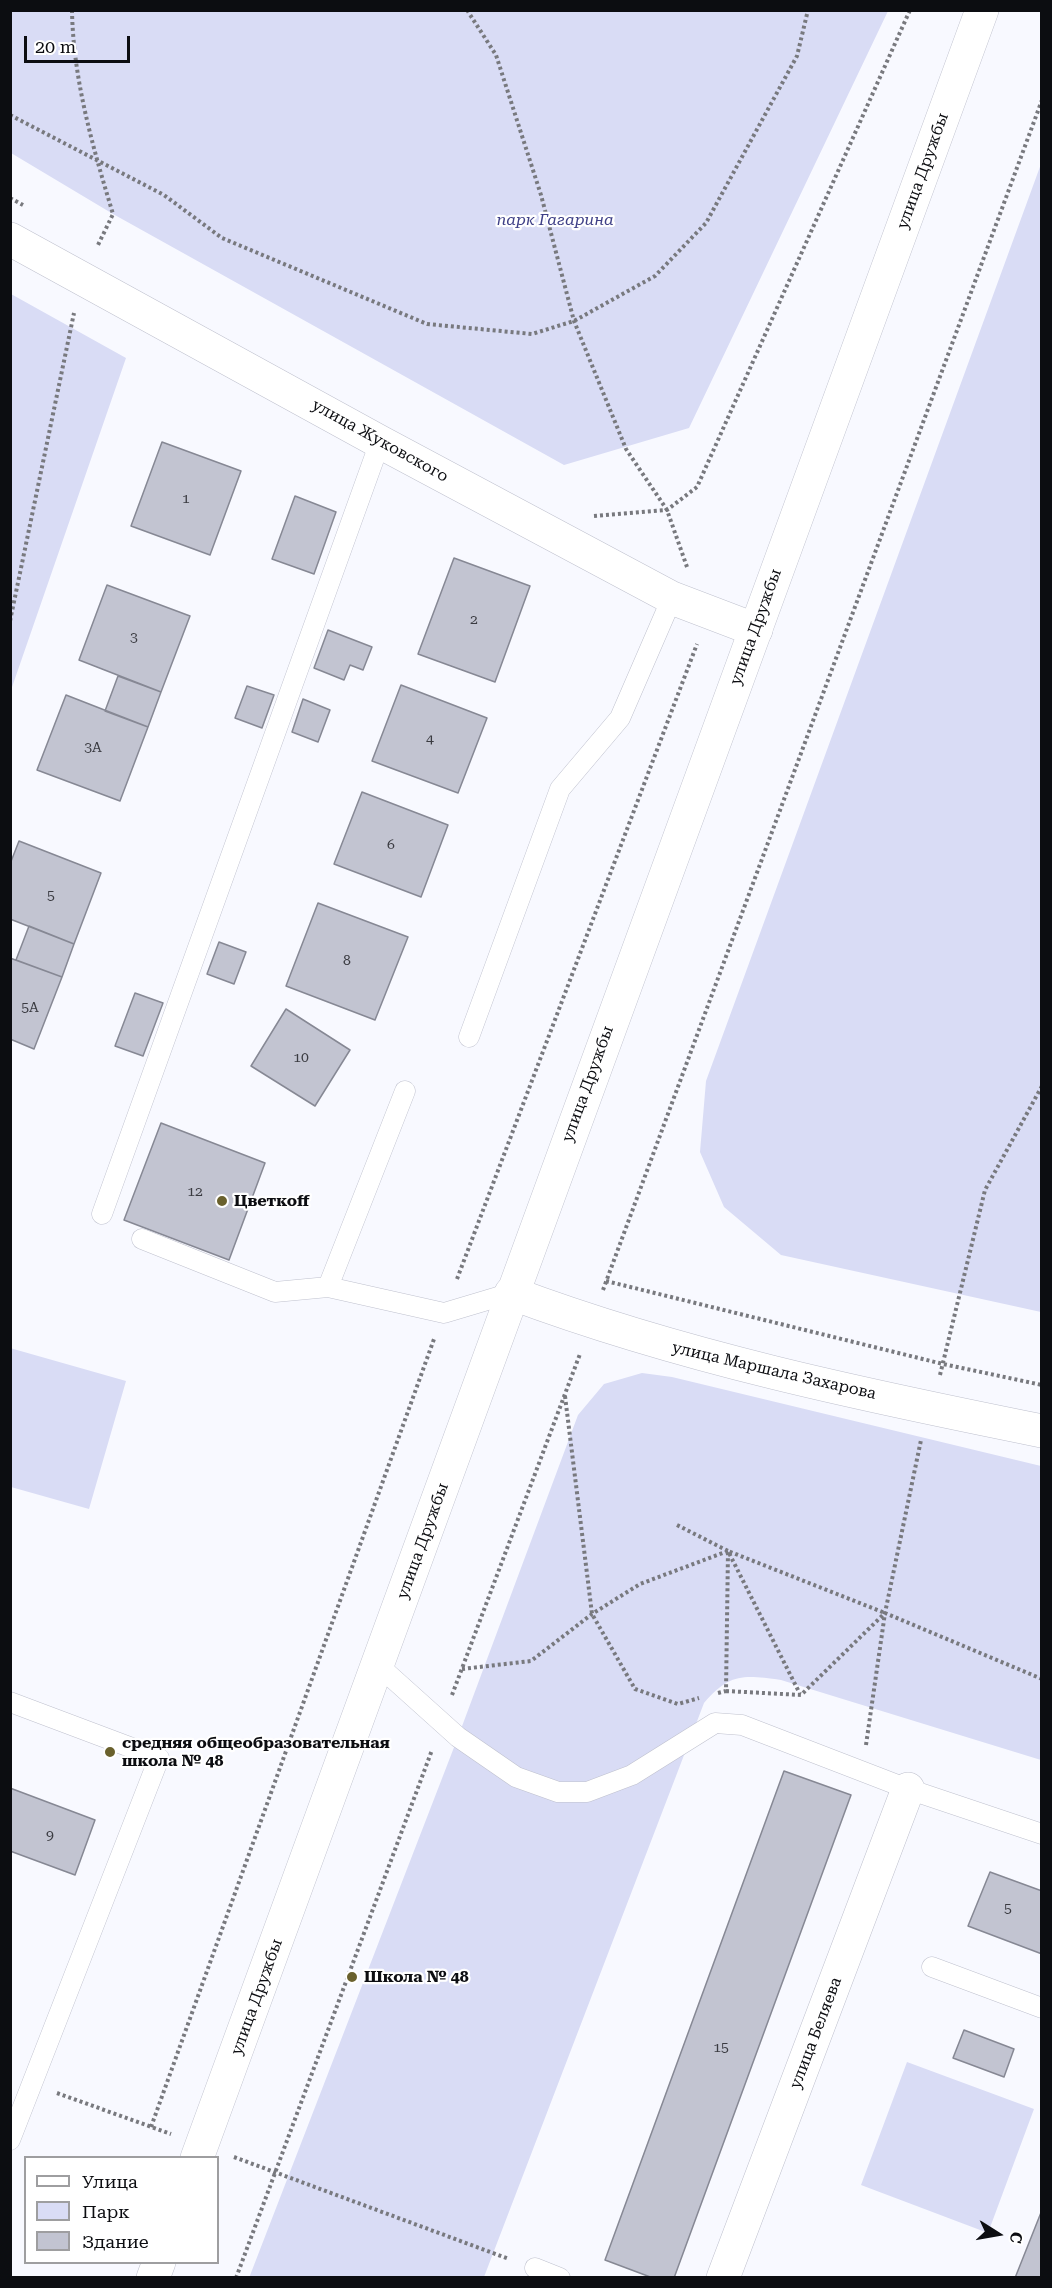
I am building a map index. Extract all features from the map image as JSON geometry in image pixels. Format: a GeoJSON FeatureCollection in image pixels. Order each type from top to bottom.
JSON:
{"type":"FeatureCollection","features":[{"type":"Feature","properties":{"kind":"main road","name":"улица Дружбы"},"geometry":{"type":"LineString","coordinates":[[200,2151],[379,1666],[511,1293],[982,10]]}},
{"type":"Feature","properties":{"kind":"main road","name":"улица Жуковского"},"geometry":{"type":"LineString","coordinates":[[10,238],[380,442],[672,598],[756,630]]}},
{"type":"Feature","properties":{"kind":"main road","name":"улица Маршала Захарова"},"geometry":{"type":"LineString","coordinates":[[511,1293],[591,1323],[663,1344],[928,1408],[1041,1431]]}},
{"type":"Feature","properties":{"kind":"main road","name":"улица Беляева"},"geometry":{"type":"LineString","coordinates":[[723,2277],[908,1789]]}},
{"type":"Feature","properties":{"kind":"lane"},"geometry":{"type":"LineString","coordinates":[[102,1214],[380,442]]}},
{"type":"Feature","properties":{"kind":"lane"},"geometry":{"type":"LineString","coordinates":[[469,1037],[560,789],[620,718],[672,598]]}},
{"type":"Feature","properties":{"kind":"lane"},"geometry":{"type":"LineString","coordinates":[[328,1287],[405,1091]]}},
{"type":"Feature","properties":{"kind":"lane"},"geometry":{"type":"LineString","coordinates":[[142,1239],[275,1292],[328,1287],[444,1313],[511,1293]]}},
{"type":"Feature","properties":{"kind":"lane"},"geometry":{"type":"LineString","coordinates":[[379,1666],[458,1737],[516,1778],[558,1792],[587,1792],[632,1776],[715,1723],[742,1725],[908,1789],[1041,1834]]}},
{"type":"Feature","properties":{"kind":"lane"},"geometry":{"type":"LineString","coordinates":[[10,1702],[159,1758],[10,2140]]}},
{"type":"Feature","properties":{"kind":"lane"},"geometry":{"type":"LineString","coordinates":[[932,1967],[1041,2008]]}},
{"type":"Feature","properties":{"kind":"lane"},"geometry":{"type":"LineString","coordinates":[[535,2268],[560,2277]]}},
{"type":"Feature","properties":{"kind":"path"},"geometry":{"type":"LineString","coordinates":[[10,621],[82,277],[113,214],[96,159],[72,46],[72,10]]}},
{"type":"Feature","properties":{"kind":"path"},"geometry":{"type":"LineString","coordinates":[[467,10],[496,55],[541,195],[574,321],[626,449],[667,510],[698,487],[910,10]]}},
{"type":"Feature","properties":{"kind":"path"},"geometry":{"type":"LineString","coordinates":[[10,115],[164,195],[222,238],[427,324],[532,334],[574,321],[655,276],[706,224],[797,56],[808,10]]}},
{"type":"Feature","properties":{"kind":"path"},"geometry":{"type":"LineString","coordinates":[[236,2277],[565,1394],[1041,100]]}},
{"type":"Feature","properties":{"kind":"path"},"geometry":{"type":"LineString","coordinates":[[862,1771],[885,1613],[928,1408],[943,1364],[985,1190],[1041,1086]]}},
{"type":"Feature","properties":{"kind":"path"},"geometry":{"type":"LineString","coordinates":[[606,1281],[943,1364],[1041,1384]]}},
{"type":"Feature","properties":{"kind":"path"},"geometry":{"type":"LineString","coordinates":[[565,1394],[592,1614],[635,1689],[678,1704],[706,1696]]}},
{"type":"Feature","properties":{"kind":"path"},"geometry":{"type":"LineString","coordinates":[[677,1526],[728,1551],[885,1613],[1041,1679]]}},
{"type":"Feature","properties":{"kind":"path"},"geometry":{"type":"LineString","coordinates":[[462,1669],[531,1661],[592,1614],[640,1584],[728,1551]]}},
{"type":"Feature","properties":{"kind":"path"},"geometry":{"type":"LineString","coordinates":[[715,1723],[726,1691],[728,1551]]}},
{"type":"Feature","properties":{"kind":"path"},"geometry":{"type":"LineString","coordinates":[[728,1551],[801,1695]]}},
{"type":"Feature","properties":{"kind":"path"},"geometry":{"type":"LineString","coordinates":[[716,1693],[726,1691],[801,1695],[885,1613]]}},
{"type":"Feature","properties":{"kind":"path"},"geometry":{"type":"LineString","coordinates":[[32,2084],[200,2151],[218,2156]]}},
{"type":"Feature","properties":{"kind":"path"},"geometry":{"type":"LineString","coordinates":[[219,2156],[276,2172],[535,2268]]}},
{"type":"Feature","properties":{"kind":"green space","name":"парк Гагарина"},"geometry":{"type":"Polygon","coordinates":[[[11,10],[888,11],[689,428],[564,465],[113,214],[11,153],[11,10]]]}},
{"type":"Feature","properties":{"kind":"green space"},"geometry":{"type":"Polygon","coordinates":[[[1041,164],[1041,1312],[781,1255],[724,1207],[700,1152],[706,1081],[1041,164]]]}},
{"type":"Feature","properties":{"kind":"green space"},"geometry":{"type":"Polygon","coordinates":[[[11,294],[126,358],[11,690],[11,294]]]}},
{"type":"Feature","properties":{"kind":"green space"},"geometry":{"type":"Polygon","coordinates":[[[10,1348],[126,1381],[89,1509],[11,1487],[10,1348]]]}},
{"type":"Feature","properties":{"kind":"green space"},"geometry":{"type":"Polygon","coordinates":[[[642,1373],[672,1377],[1041,1466],[1041,1760],[781,1680],[747,1677],[738,1678],[722,1686],[704,1703],[484,2277],[249,2278],[458,1737],[578,1415],[604,1384],[642,1373]]]}},
{"type":"Feature","properties":{"kind":"green space"},"geometry":{"type":"Polygon","coordinates":[[[907,2062],[1034,2109],[988,2233],[861,2185],[907,2062]]]}},
{"type":"Feature","properties":{"kind":"building"},"geometry":{"type":"Polygon","coordinates":[[[162,442],[241,471],[210,555],[131,526],[162,442]]]}},
{"type":"Feature","properties":{"kind":"building"},"geometry":{"type":"Polygon","coordinates":[[[295,496],[336,512],[314,574],[272,559],[295,496]]]}},
{"type":"Feature","properties":{"kind":"building"},"geometry":{"type":"Polygon","coordinates":[[[454,558],[530,586],[495,682],[418,654],[454,558]]]}},
{"type":"Feature","properties":{"kind":"building"},"geometry":{"type":"Polygon","coordinates":[[[107,585],[190,616],[161,692],[79,660],[107,585]]]}},
{"type":"Feature","properties":{"kind":"building"},"geometry":{"type":"Polygon","coordinates":[[[328,630],[372,647],[363,670],[350,665],[344,680],[314,668],[328,630]]]}},
{"type":"Feature","properties":{"kind":"building"},"geometry":{"type":"Polygon","coordinates":[[[118,676],[161,692],[148,727],[105,711],[118,676]]]}},
{"type":"Feature","properties":{"kind":"building"},"geometry":{"type":"Polygon","coordinates":[[[401,685],[487,718],[458,793],[372,761],[401,685]]]}},
{"type":"Feature","properties":{"kind":"building"},"geometry":{"type":"Polygon","coordinates":[[[247,686],[274,695],[262,728],[235,718],[247,686]]]}},
{"type":"Feature","properties":{"kind":"building"},"geometry":{"type":"Polygon","coordinates":[[[66,695],[148,727],[120,801],[37,770],[66,695]]]}},
{"type":"Feature","properties":{"kind":"building"},"geometry":{"type":"Polygon","coordinates":[[[303,699],[330,710],[318,742],[292,732],[303,699]]]}},
{"type":"Feature","properties":{"kind":"building"},"geometry":{"type":"Polygon","coordinates":[[[362,792],[448,825],[421,897],[334,864],[362,792]]]}},
{"type":"Feature","properties":{"kind":"building"},"geometry":{"type":"Polygon","coordinates":[[[19,841],[101,873],[74,944],[10,919],[10,864],[19,841]]]}},
{"type":"Feature","properties":{"kind":"building"},"geometry":{"type":"Polygon","coordinates":[[[318,903],[408,937],[375,1020],[286,986],[318,903]]]}},
{"type":"Feature","properties":{"kind":"building"},"geometry":{"type":"Polygon","coordinates":[[[29,926],[74,944],[62,977],[16,960],[29,926]]]}},
{"type":"Feature","properties":{"kind":"building"},"geometry":{"type":"Polygon","coordinates":[[[219,942],[246,952],[234,984],[207,974],[219,942]]]}},
{"type":"Feature","properties":{"kind":"building"},"geometry":{"type":"Polygon","coordinates":[[[10,958],[62,977],[34,1049],[10,1039],[10,958]]]}},
{"type":"Feature","properties":{"kind":"building"},"geometry":{"type":"Polygon","coordinates":[[[135,993],[163,1003],[143,1056],[115,1046],[135,993]]]}},
{"type":"Feature","properties":{"kind":"building"},"geometry":{"type":"Polygon","coordinates":[[[286,1009],[350,1050],[315,1106],[251,1066],[286,1009]]]}},
{"type":"Feature","properties":{"kind":"building"},"geometry":{"type":"Polygon","coordinates":[[[161,1123],[265,1163],[229,1260],[124,1220],[161,1123]]]}},
{"type":"Feature","properties":{"kind":"building"},"geometry":{"type":"Polygon","coordinates":[[[784,1771],[851,1795],[674,2278],[653,2278],[605,2260],[784,1771]]]}},
{"type":"Feature","properties":{"kind":"building"},"geometry":{"type":"Polygon","coordinates":[[[10,1788],[95,1820],[75,1875],[10,1851],[10,1788]]]}},
{"type":"Feature","properties":{"kind":"building"},"geometry":{"type":"Polygon","coordinates":[[[990,1872],[1042,1891],[1042,1954],[968,1926],[990,1872]]]}},
{"type":"Feature","properties":{"kind":"building"},"geometry":{"type":"Polygon","coordinates":[[[964,2030],[1014,2049],[1004,2077],[953,2058],[964,2030]]]}},
{"type":"Feature","properties":{"kind":"building"},"geometry":{"type":"Polygon","coordinates":[[[1042,2210],[1042,2278],[1015,2278],[1042,2210]]]}},
{"type":"Feature","properties":{"kind":"place","name":"Цветкоff"},"geometry":{"type":"Point","coordinates":[222,1201]}},
{"type":"Feature","properties":{"kind":"place","name":"средняя общеобразовательная школа № 48"},"geometry":{"type":"Point","coordinates":[110,1752]}},
{"type":"Feature","properties":{"kind":"place","name":"Школа № 48"},"geometry":{"type":"Point","coordinates":[352,1977]}}]}
